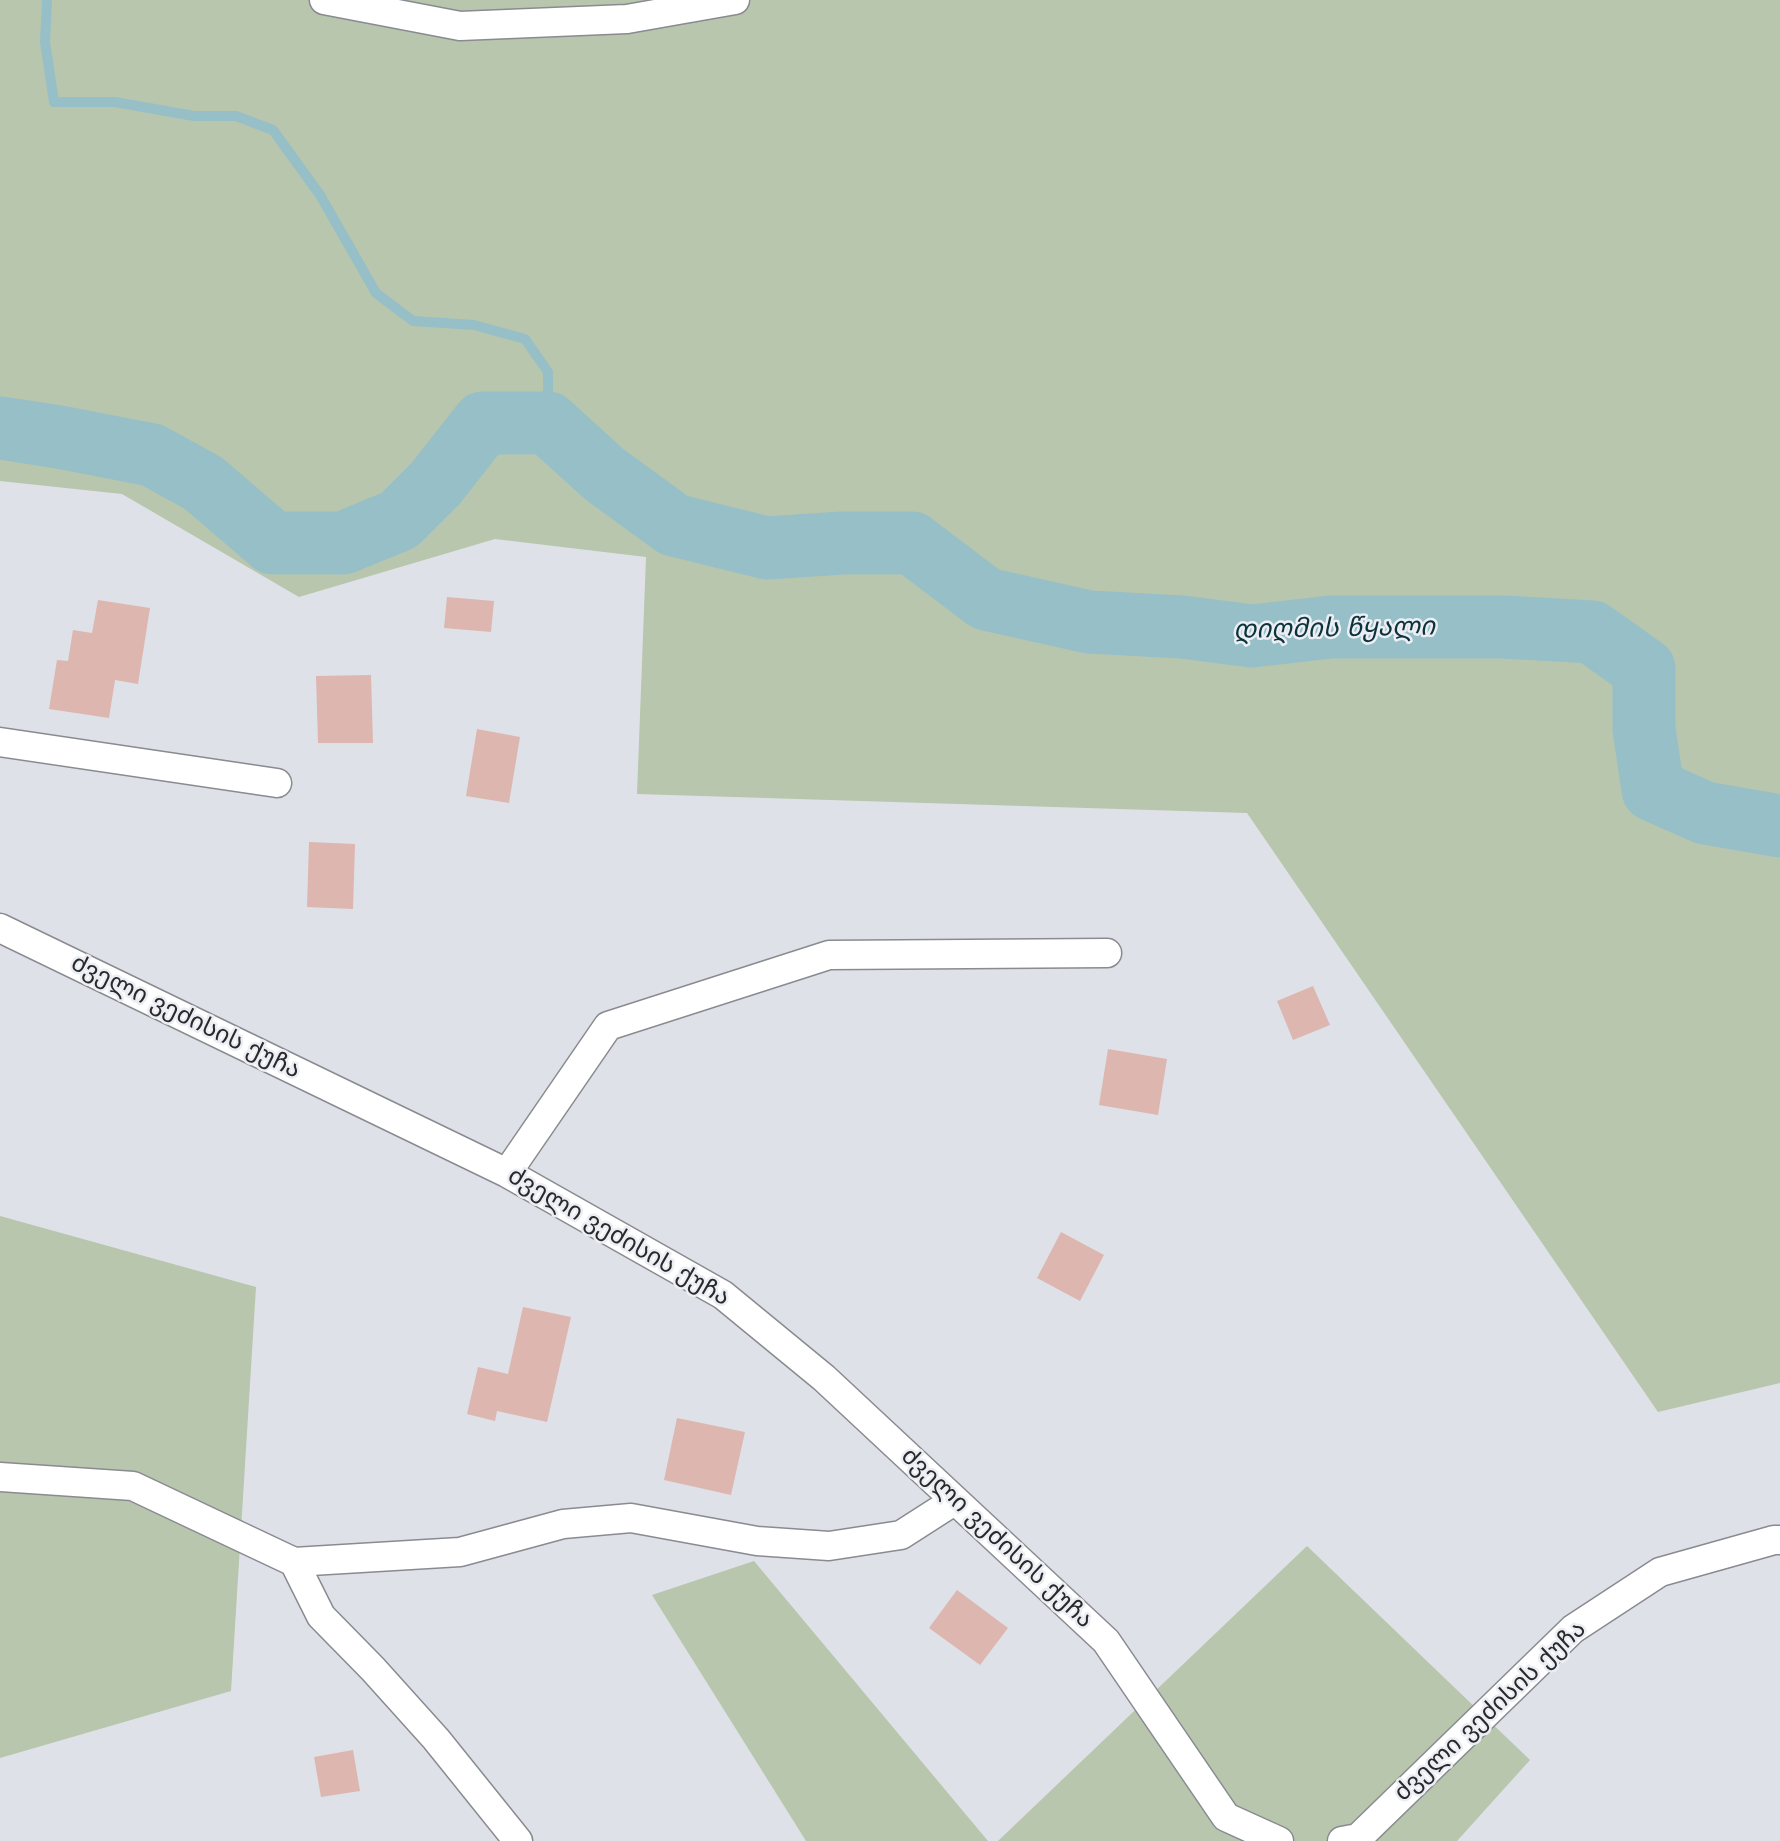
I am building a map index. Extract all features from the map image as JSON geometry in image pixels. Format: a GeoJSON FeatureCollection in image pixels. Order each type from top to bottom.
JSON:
{"type":"FeatureCollection","features":[{"type":"Feature","properties":{"kind":"street"},"geometry":{"type":"LineString","coordinates":[[324,0],[460,26],[627,19],[735,0]]}},
{"type":"Feature","properties":{"kind":"street"},"geometry":{"type":"LineString","coordinates":[[0,742],[277,783]]}},
{"type":"Feature","properties":{"kind":"street","name":"ძველი ვეძისის ქუჩა"},"geometry":{"type":"LineString","coordinates":[[0,928],[507,1173],[723,1294],[824,1378],[1106,1641],[1226,1817],[1279,1841]]}},
{"type":"Feature","properties":{"kind":"street"},"geometry":{"type":"LineString","coordinates":[[507,1173],[608,1026],[829,955],[1107,953]]}},
{"type":"Feature","properties":{"kind":"street"},"geometry":{"type":"LineString","coordinates":[[0,1477],[133,1486],[294,1562],[460,1552],[563,1524],[631,1518],[757,1541],[829,1546],[901,1535],[954,1501]]}},
{"type":"Feature","properties":{"kind":"street","name":"ძველი ვეძისის ქუჩა"},"geometry":{"type":"LineString","coordinates":[[1342,1841],[1358,1838],[1573,1629],[1660,1572],[1774,1539],[1780,1540]]}},
{"type":"Feature","properties":{"kind":"street"},"geometry":{"type":"LineString","coordinates":[[294,1562],[321,1616],[436,1739],[518,1841]]}},
{"type":"Feature","properties":{"kind":"green space"},"geometry":{"type":"Polygon","coordinates":[[[0,0],[1780,0],[1780,1383],[1658,1412],[1247,813],[637,794],[646,557],[495,539],[299,597],[122,494],[0,481],[0,0]]]}},
{"type":"Feature","properties":{"kind":"green space"},"geometry":{"type":"Polygon","coordinates":[[[0,1216],[256,1287],[231,1691],[0,1758],[0,1216]]]}},
{"type":"Feature","properties":{"kind":"green space"},"geometry":{"type":"Polygon","coordinates":[[[1307,1546],[1530,1760],[1457,1841],[998,1841],[1307,1546]]]}},
{"type":"Feature","properties":{"kind":"green space"},"geometry":{"type":"Polygon","coordinates":[[[754,1561],[988,1841],[806,1841],[652,1595],[754,1561]]]}},
{"type":"Feature","properties":{"kind":"building"},"geometry":{"type":"Polygon","coordinates":[[[447,597],[494,601],[491,632],[444,628],[447,597]]]}},
{"type":"Feature","properties":{"kind":"building"},"geometry":{"type":"Polygon","coordinates":[[[98,600],[150,608],[138,684],[115,680],[109,718],[49,709],[57,660],[68,661],[73,630],[92,633],[98,600]]]}},
{"type":"Feature","properties":{"kind":"building"},"geometry":{"type":"Polygon","coordinates":[[[371,675],[373,743],[318,743],[316,676],[371,675]]]}},
{"type":"Feature","properties":{"kind":"building"},"geometry":{"type":"Polygon","coordinates":[[[477,729],[520,737],[509,803],[466,796],[477,729]]]}},
{"type":"Feature","properties":{"kind":"building"},"geometry":{"type":"Polygon","coordinates":[[[309,842],[355,844],[353,909],[307,907],[309,842]]]}},
{"type":"Feature","properties":{"kind":"building"},"geometry":{"type":"Polygon","coordinates":[[[1313,986],[1330,1025],[1293,1040],[1277,1001],[1313,986]]]}},
{"type":"Feature","properties":{"kind":"building"},"geometry":{"type":"Polygon","coordinates":[[[1108,1049],[1167,1059],[1158,1115],[1099,1105],[1108,1049]]]}},
{"type":"Feature","properties":{"kind":"building"},"geometry":{"type":"Polygon","coordinates":[[[1061,1232],[1104,1255],[1080,1301],[1037,1278],[1061,1232]]]}},
{"type":"Feature","properties":{"kind":"building"},"geometry":{"type":"Polygon","coordinates":[[[523,1307],[571,1317],[547,1422],[497,1411],[495,1421],[467,1414],[478,1367],[508,1374],[523,1307]]]}},
{"type":"Feature","properties":{"kind":"building"},"geometry":{"type":"Polygon","coordinates":[[[677,1418],[745,1432],[731,1495],[664,1480],[677,1418]]]}},
{"type":"Feature","properties":{"kind":"building"},"geometry":{"type":"Polygon","coordinates":[[[957,1590],[1008,1628],[980,1665],[929,1628],[957,1590]]]}},
{"type":"Feature","properties":{"kind":"building"},"geometry":{"type":"Polygon","coordinates":[[[353,1750],[360,1791],[321,1797],[314,1757],[353,1750]]]}},
{"type":"Feature","properties":{"kind":"waterway"},"geometry":{"type":"LineString","coordinates":[[47,0],[45,42],[54,102],[115,102],[194,116],[236,116],[273,130],[320,195],[376,293],[413,321],[474,325],[525,339],[548,372],[548,423]]}},
{"type":"Feature","properties":{"kind":"waterway","name":"დიღმის წყალი"},"geometry":{"type":"LineString","coordinates":[[0,428],[152,455],[203,483],[273,543],[343,543],[399,520],[436,483],[483,423],[548,423],[604,474],[674,525],[767,548],[842,543],[912,543],[986,599],[1089,622],[1182,627],[1252,636],[1331,627],[1504,627],[1592,632],[1644,669],[1644,729],[1653,790],[1705,813],[1780,826]]}}]}
